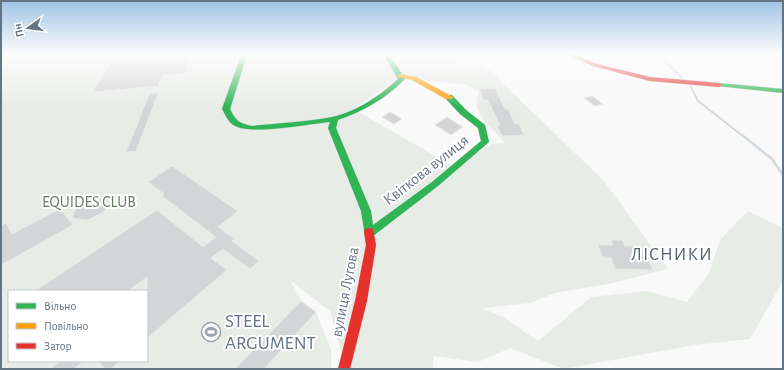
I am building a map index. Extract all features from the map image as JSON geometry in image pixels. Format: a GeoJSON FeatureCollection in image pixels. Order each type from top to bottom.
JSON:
{"type":"FeatureCollection","features":[{"type":"Feature","properties":{"kind":"street"},"geometry":{"type":"LineString","coordinates":[[238,72],[226,108],[226,114],[230,120],[241,126],[252,128],[334,119],[361,110],[377,102],[393,89],[402,79],[398,72]]}},
{"type":"Feature","properties":{"kind":"street"},"geometry":{"type":"LineString","coordinates":[[624,72],[650,79],[783,90]]}},
{"type":"Feature","properties":{"kind":"street","name":"Квіткова вулиця"},"geometry":{"type":"LineString","coordinates":[[369,233],[435,184],[485,142],[482,127],[463,112],[450,98],[414,78],[400,76]]}},
{"type":"Feature","properties":{"kind":"street","name":"вулиця Лугова"},"geometry":{"type":"LineString","coordinates":[[334,119],[332,128],[366,211],[371,245],[361,301],[344,369]]}},
{"type":"Feature","properties":{"kind":"green space","name":"EQUIDES CLUB"},"geometry":{"type":"Polygon","coordinates":[[[1,72],[492,72],[604,181],[668,269],[609,284],[555,293],[531,303],[482,308],[503,317],[538,341],[591,297],[647,291],[687,302],[709,273],[720,240],[748,211],[783,228],[783,281],[750,339],[695,345],[563,369],[510,348],[478,362],[433,356],[433,369],[346,369],[330,311],[291,281],[301,301],[316,312],[331,350],[331,369],[1,369],[1,72]],[[408,74],[353,109],[456,168],[491,144],[505,143],[484,121],[477,108],[478,90],[464,84],[430,82],[408,74]]]}},
{"type":"Feature","properties":{"kind":"building"},"geometry":{"type":"Polygon","coordinates":[[[105,72],[186,72],[163,75],[158,86],[93,92],[105,72]]]}},
{"type":"Feature","properties":{"kind":"building"},"geometry":{"type":"Polygon","coordinates":[[[495,88],[505,109],[508,109],[515,124],[519,124],[524,135],[502,136],[497,125],[500,125],[488,100],[484,100],[479,89],[495,88]]]}},
{"type":"Feature","properties":{"kind":"building"},"geometry":{"type":"Polygon","coordinates":[[[150,93],[158,93],[136,151],[126,152],[150,93]]]}},
{"type":"Feature","properties":{"kind":"building"},"geometry":{"type":"Polygon","coordinates":[[[592,96],[603,104],[595,106],[584,98],[592,96]]]}},
{"type":"Feature","properties":{"kind":"building"},"geometry":{"type":"Polygon","coordinates":[[[390,112],[402,119],[394,124],[382,117],[390,112]]]}},
{"type":"Feature","properties":{"kind":"building"},"geometry":{"type":"Polygon","coordinates":[[[447,117],[463,127],[451,135],[435,125],[447,117]]]}},
{"type":"Feature","properties":{"kind":"building"},"geometry":{"type":"Polygon","coordinates":[[[172,166],[238,211],[218,227],[234,239],[232,241],[259,261],[250,269],[223,249],[211,258],[227,270],[148,337],[147,277],[129,290],[37,290],[157,210],[203,247],[216,237],[162,196],[164,194],[148,182],[172,166]]]}},
{"type":"Feature","properties":{"kind":"building"},"geometry":{"type":"Polygon","coordinates":[[[94,198],[103,198],[108,201],[107,207],[102,213],[88,220],[72,218],[77,206],[94,198]]]}},
{"type":"Feature","properties":{"kind":"building"},"geometry":{"type":"Polygon","coordinates":[[[60,209],[73,225],[1,265],[1,226],[6,223],[12,234],[60,209]]]}},
{"type":"Feature","properties":{"kind":"building"},"geometry":{"type":"Polygon","coordinates":[[[611,240],[622,240],[625,246],[641,246],[653,270],[615,269],[611,258],[602,256],[598,245],[613,245],[611,240]]]}},
{"type":"Feature","properties":{"kind":"building"},"geometry":{"type":"Polygon","coordinates":[[[301,301],[316,312],[264,369],[235,369],[301,301]]]}},
{"type":"Feature","properties":{"kind":"building"},"geometry":{"type":"Polygon","coordinates":[[[59,362],[83,362],[74,369],[50,369],[59,362]]]}},
{"type":"Feature","properties":{"kind":"building"},"geometry":{"type":"Polygon","coordinates":[[[99,362],[119,362],[110,369],[105,369],[99,362]]]}},
{"type":"Feature","properties":{"kind":"waterway"},"geometry":{"type":"LineString","coordinates":[[676,72],[685,81]]}},
{"type":"Feature","properties":{"kind":"waterway"},"geometry":{"type":"LineString","coordinates":[[691,87],[698,101],[743,136]]}},
{"type":"Feature","properties":{"kind":"waterway"},"geometry":{"type":"LineString","coordinates":[[742,135],[772,159],[783,175]]}},
{"type":"Feature","properties":{"kind":"traffic: fast"},"geometry":{"type":"LineString","coordinates":[[238,72],[226,109],[232,120],[239,125],[252,128],[334,119]]}},
{"type":"Feature","properties":{"kind":"traffic: fast"},"geometry":{"type":"LineString","coordinates":[[369,232],[366,211],[332,128],[334,119],[371,103],[395,86],[402,79],[398,72]]}},
{"type":"Feature","properties":{"kind":"traffic: fast"},"geometry":{"type":"LineString","coordinates":[[719,85],[783,91]]}},
{"type":"Feature","properties":{"kind":"traffic: fast"},"geometry":{"type":"LineString","coordinates":[[369,233],[435,184],[485,142],[482,127],[463,112],[449,97]]}},
{"type":"Feature","properties":{"kind":"traffic: slow"},"geometry":{"type":"LineString","coordinates":[[400,76],[414,78],[449,97]]}},
{"type":"Feature","properties":{"kind":"traffic: jam"},"geometry":{"type":"LineString","coordinates":[[624,72],[650,79],[719,85]]}},
{"type":"Feature","properties":{"kind":"traffic: jam"},"geometry":{"type":"LineString","coordinates":[[344,369],[361,301],[371,245],[369,232]]}},
{"type":"Feature","properties":{"kind":"place","name":"STEEL ARGUMENT"},"geometry":{"type":"Point","coordinates":[211,332]}},
{"type":"Feature","properties":{"kind":"district","name":"ЛІСНИКИ"},"geometry":{"type":"Point","coordinates":[672,255]}}]}
